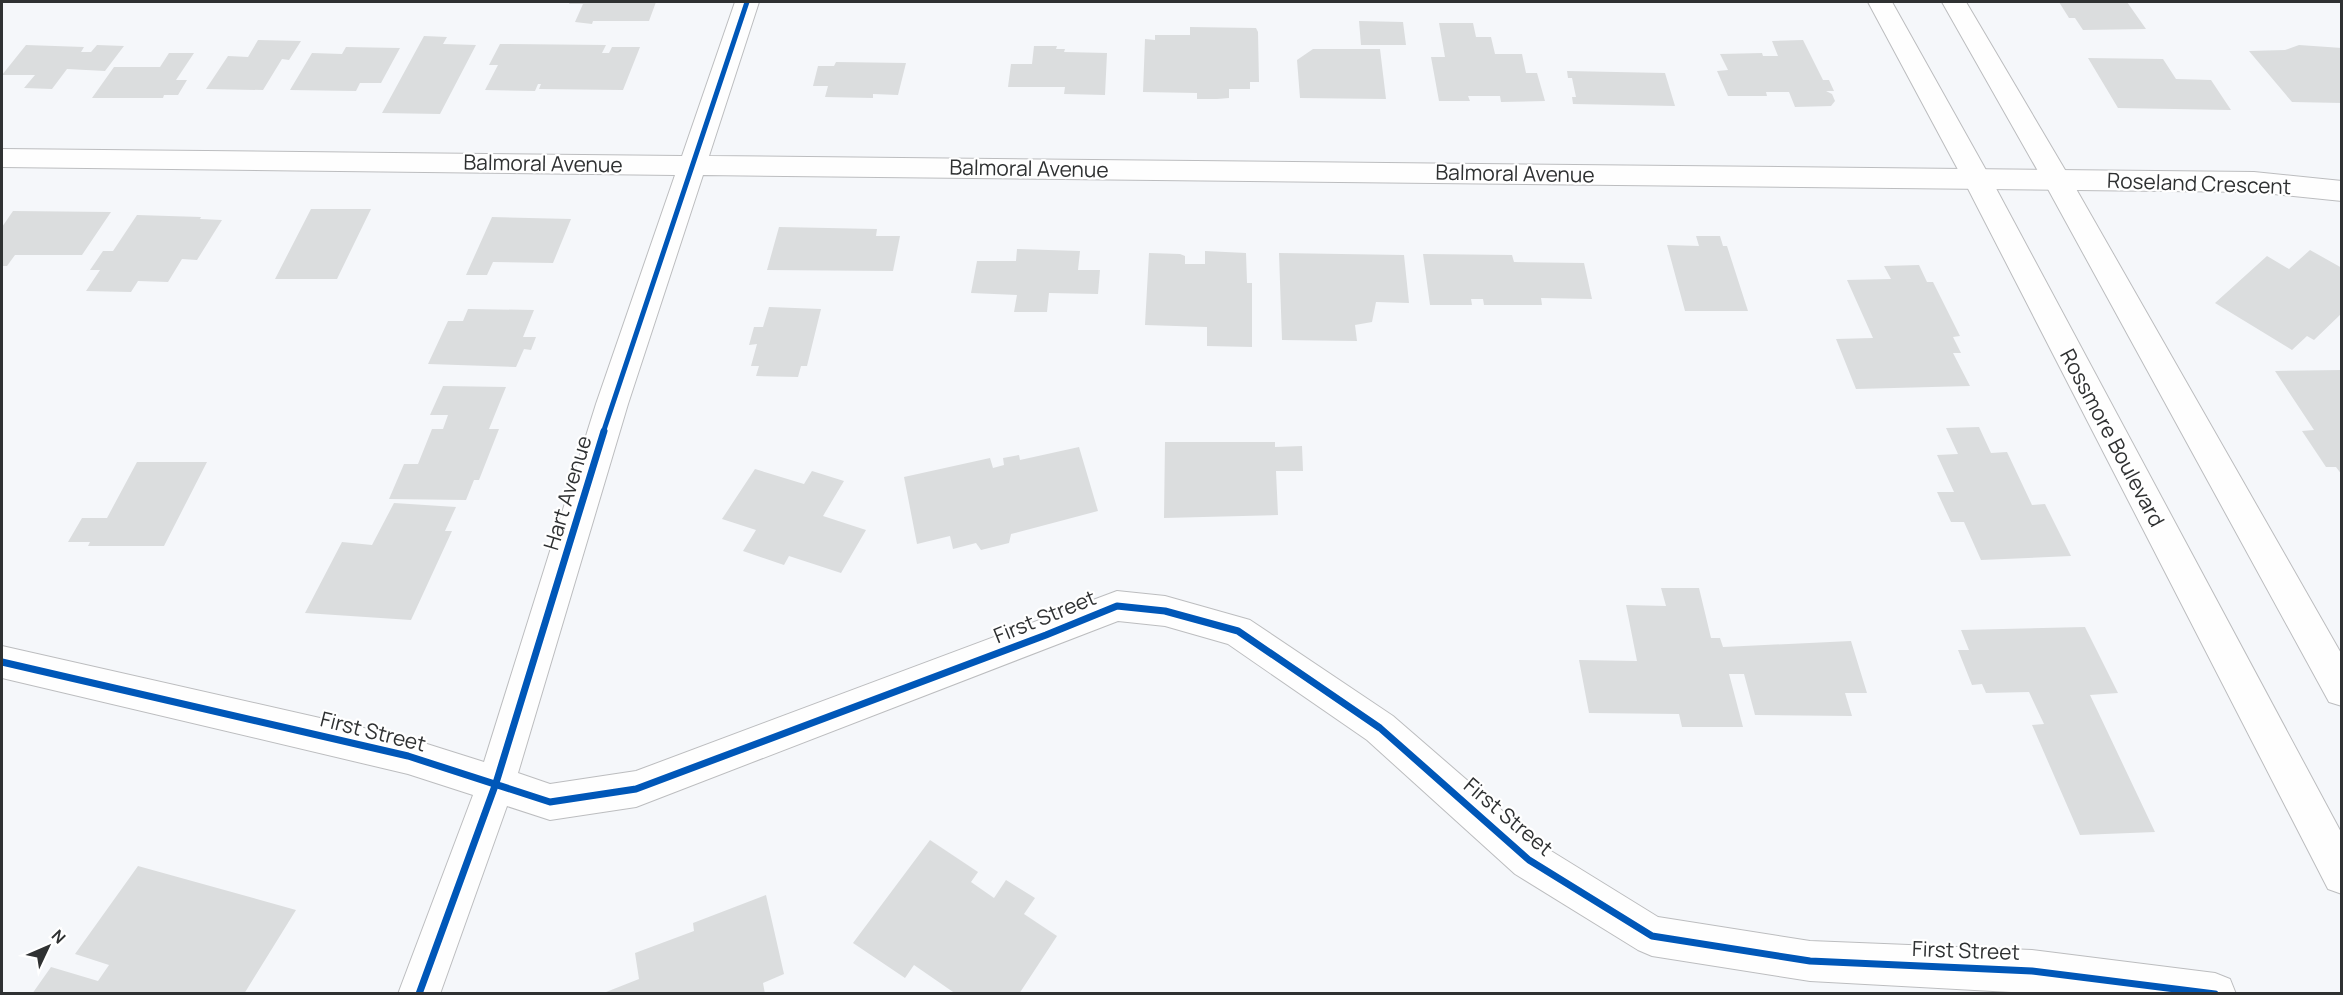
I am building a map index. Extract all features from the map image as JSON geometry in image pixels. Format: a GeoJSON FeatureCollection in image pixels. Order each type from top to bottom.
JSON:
{"type":"FeatureCollection","features":[{"type":"Feature","properties":{"kind":"street","name":"Hart Avenue"},"geometry":{"type":"LineString","coordinates":[[419,993],[496,783],[612,404],[747,2]]}},
{"type":"Feature","properties":{"kind":"street","name":"Rossmore Boulevard"},"geometry":{"type":"LineString","coordinates":[[1881,2],[1977,179],[2342,875]]}},
{"type":"Feature","properties":{"kind":"street"},"geometry":{"type":"LineString","coordinates":[[1954,2],[2057,180],[2342,690]]}},
{"type":"Feature","properties":{"kind":"street","name":"Balmoral Avenue"},"geometry":{"type":"LineString","coordinates":[[2,158],[2057,180]]}},
{"type":"Feature","properties":{"kind":"street","name":"Roseland Crescent"},"geometry":{"type":"LineString","coordinates":[[2057,180],[2254,182],[2342,191]]}},
{"type":"Feature","properties":{"kind":"street","name":"First Street"},"geometry":{"type":"LineString","coordinates":[[2,662],[408,756],[550,802],[636,789],[1046,635],[1117,606],[1165,611],[1238,631],[1380,728],[1529,861],[1652,936],[1810,961],[2032,971],[2215,993]]}},
{"type":"Feature","properties":{"kind":"building"},"geometry":{"type":"Polygon","coordinates":[[[570,2],[656,2],[649,21],[593,21],[592,24],[575,22],[583,4],[569,4],[570,2]]]}},
{"type":"Feature","properties":{"kind":"building"},"geometry":{"type":"Polygon","coordinates":[[[2059,2],[2127,2],[2146,29],[2083,30],[2075,18],[2069,18],[2059,2]]]}},
{"type":"Feature","properties":{"kind":"building"},"geometry":{"type":"Polygon","coordinates":[[[1359,21],[1403,22],[1406,45],[1361,45],[1359,21]]]}},
{"type":"Feature","properties":{"kind":"building"},"geometry":{"type":"Polygon","coordinates":[[[1439,23],[1473,23],[1476,37],[1491,37],[1495,54],[1522,54],[1526,73],[1537,73],[1545,101],[1501,102],[1500,96],[1468,96],[1470,101],[1439,101],[1431,57],[1445,57],[1439,23]]]}},
{"type":"Feature","properties":{"kind":"building"},"geometry":{"type":"Polygon","coordinates":[[[1190,27],[1256,28],[1259,82],[1250,82],[1250,89],[1229,89],[1229,98],[1197,99],[1197,93],[1143,92],[1145,39],[1155,40],[1155,35],[1190,35],[1190,27]]]}},
{"type":"Feature","properties":{"kind":"building"},"geometry":{"type":"Polygon","coordinates":[[[424,36],[447,37],[443,44],[476,45],[440,114],[382,113],[424,36]]]}},
{"type":"Feature","properties":{"kind":"building"},"geometry":{"type":"Polygon","coordinates":[[[258,40],[301,41],[289,60],[282,59],[263,90],[206,89],[228,56],[248,57],[258,40]]]}},
{"type":"Feature","properties":{"kind":"building"},"geometry":{"type":"Polygon","coordinates":[[[1803,40],[1823,80],[1829,80],[1834,91],[1826,91],[1832,94],[1835,101],[1831,106],[1795,107],[1789,92],[1766,92],[1767,96],[1728,96],[1717,71],[1728,70],[1720,54],[1762,53],[1763,56],[1778,56],[1772,41],[1803,40]]]}},
{"type":"Feature","properties":{"kind":"building"},"geometry":{"type":"Polygon","coordinates":[[[500,44],[606,45],[602,53],[609,53],[612,47],[640,47],[623,90],[539,89],[541,84],[538,84],[535,91],[485,90],[498,65],[489,65],[500,44]]]}},
{"type":"Feature","properties":{"kind":"building"},"geometry":{"type":"Polygon","coordinates":[[[26,45],[84,47],[81,52],[91,52],[97,45],[124,46],[105,71],[67,69],[52,89],[24,88],[35,75],[2,75],[26,45]]]}},
{"type":"Feature","properties":{"kind":"building"},"geometry":{"type":"Polygon","coordinates":[[[2299,45],[2342,48],[2342,103],[2292,102],[2249,51],[2285,50],[2299,45]]]}},
{"type":"Feature","properties":{"kind":"building"},"geometry":{"type":"Polygon","coordinates":[[[1034,46],[1057,46],[1056,49],[1065,49],[1064,52],[1107,53],[1105,95],[1064,94],[1065,87],[1008,87],[1011,64],[1032,64],[1034,46]]]}},
{"type":"Feature","properties":{"kind":"building"},"geometry":{"type":"Polygon","coordinates":[[[346,47],[400,48],[381,83],[360,83],[356,91],[290,90],[312,53],[342,54],[346,47]]]}},
{"type":"Feature","properties":{"kind":"building"},"geometry":{"type":"Polygon","coordinates":[[[1313,49],[1380,49],[1386,99],[1300,98],[1297,60],[1313,49]]]}},
{"type":"Feature","properties":{"kind":"building"},"geometry":{"type":"Polygon","coordinates":[[[169,53],[194,53],[176,80],[187,80],[178,95],[164,95],[163,98],[92,98],[114,67],[160,67],[169,53]]]}},
{"type":"Feature","properties":{"kind":"building"},"geometry":{"type":"Polygon","coordinates":[[[2088,58],[2163,59],[2176,79],[2211,80],[2231,110],[2118,108],[2088,58]]]}},
{"type":"Feature","properties":{"kind":"building"},"geometry":{"type":"Polygon","coordinates":[[[836,62],[906,63],[898,95],[873,94],[873,98],[825,97],[828,86],[813,86],[818,66],[834,66],[836,62]]]}},
{"type":"Feature","properties":{"kind":"building"},"geometry":{"type":"Polygon","coordinates":[[[1567,71],[1665,73],[1675,106],[1573,104],[1572,97],[1576,97],[1572,78],[1568,78],[1567,71]]]}},
{"type":"Feature","properties":{"kind":"building"},"geometry":{"type":"Polygon","coordinates":[[[311,209],[371,209],[337,279],[275,279],[311,209]]]}},
{"type":"Feature","properties":{"kind":"building"},"geometry":{"type":"Polygon","coordinates":[[[13,211],[111,212],[82,255],[15,255],[7,266],[2,266],[2,227],[13,211]]]}},
{"type":"Feature","properties":{"kind":"building"},"geometry":{"type":"Polygon","coordinates":[[[137,215],[222,220],[197,260],[182,259],[168,282],[138,281],[131,292],[86,291],[100,270],[90,270],[103,251],[113,251],[137,215]]]}},
{"type":"Feature","properties":{"kind":"building"},"geometry":{"type":"Polygon","coordinates":[[[492,217],[571,219],[553,263],[493,262],[487,275],[466,275],[492,217]]]}},
{"type":"Feature","properties":{"kind":"building"},"geometry":{"type":"Polygon","coordinates":[[[779,227],[877,229],[876,236],[900,236],[893,271],[767,270],[779,227]]]}},
{"type":"Feature","properties":{"kind":"building"},"geometry":{"type":"Polygon","coordinates":[[[1696,236],[1720,236],[1723,246],[1727,246],[1748,311],[1685,311],[1667,245],[1699,246],[1696,236]]]}},
{"type":"Feature","properties":{"kind":"building"},"geometry":{"type":"Polygon","coordinates":[[[1017,249],[1080,251],[1078,270],[1100,270],[1098,294],[1049,293],[1047,312],[1014,312],[1017,295],[971,293],[977,261],[1016,261],[1017,249]]]}},
{"type":"Feature","properties":{"kind":"building"},"geometry":{"type":"Polygon","coordinates":[[[2310,250],[2342,268],[2342,313],[2314,340],[2307,336],[2292,350],[2215,303],[2267,256],[2289,269],[2310,250]]]}},
{"type":"Feature","properties":{"kind":"building"},"geometry":{"type":"Polygon","coordinates":[[[1205,251],[1246,253],[1247,283],[1252,283],[1252,347],[1207,346],[1207,327],[1145,325],[1149,253],[1180,254],[1185,256],[1185,264],[1205,264],[1205,251]]]}},
{"type":"Feature","properties":{"kind":"building"},"geometry":{"type":"Polygon","coordinates":[[[1279,253],[1404,255],[1409,303],[1376,302],[1372,322],[1355,325],[1357,341],[1282,340],[1279,253]]]}},
{"type":"Feature","properties":{"kind":"building"},"geometry":{"type":"Polygon","coordinates":[[[1423,254],[1512,255],[1514,262],[1584,263],[1592,299],[1541,298],[1542,305],[1484,305],[1483,299],[1471,299],[1472,305],[1430,305],[1423,254]]]}},
{"type":"Feature","properties":{"kind":"building"},"geometry":{"type":"Polygon","coordinates":[[[1919,265],[1927,282],[1933,282],[1960,336],[1953,337],[1961,353],[1953,353],[1970,386],[1856,389],[1836,339],[1873,338],[1847,280],[1891,279],[1884,266],[1919,265]]]}},
{"type":"Feature","properties":{"kind":"building"},"geometry":{"type":"Polygon","coordinates":[[[769,307],[821,309],[807,366],[801,366],[798,377],[756,376],[759,366],[751,366],[757,344],[749,345],[754,327],[763,327],[769,307]]]}},
{"type":"Feature","properties":{"kind":"building"},"geometry":{"type":"Polygon","coordinates":[[[468,309],[534,310],[523,337],[536,337],[531,350],[524,349],[516,367],[428,364],[448,321],[463,321],[468,309]]]}},
{"type":"Feature","properties":{"kind":"building"},"geometry":{"type":"Polygon","coordinates":[[[2342,370],[2342,475],[2336,467],[2326,467],[2302,431],[2314,430],[2275,371],[2342,370]]]}},
{"type":"Feature","properties":{"kind":"building"},"geometry":{"type":"Polygon","coordinates":[[[443,386],[506,387],[489,429],[499,429],[479,480],[474,480],[466,500],[389,499],[404,464],[418,464],[432,429],[443,429],[448,415],[430,415],[443,386]]]}},
{"type":"Feature","properties":{"kind":"building"},"geometry":{"type":"Polygon","coordinates":[[[1979,427],[1991,453],[2007,452],[2032,505],[2045,504],[2071,556],[1981,560],[1964,522],[1951,522],[1937,492],[1954,492],[1937,455],[1958,454],[1946,428],[1979,427]]]}},
{"type":"Feature","properties":{"kind":"building"},"geometry":{"type":"Polygon","coordinates":[[[1165,442],[1275,442],[1275,447],[1302,446],[1303,471],[1276,471],[1278,515],[1164,518],[1165,442]]]}},
{"type":"Feature","properties":{"kind":"building"},"geometry":{"type":"Polygon","coordinates":[[[1079,447],[1098,511],[1011,534],[1009,543],[981,550],[976,543],[953,549],[950,536],[917,544],[904,477],[990,458],[993,468],[1004,465],[1003,458],[1019,455],[1020,460],[1079,447]]]}},
{"type":"Feature","properties":{"kind":"building"},"geometry":{"type":"Polygon","coordinates":[[[137,462],[207,462],[164,546],[88,546],[90,542],[68,542],[82,518],[107,518],[137,462]]]}},
{"type":"Feature","properties":{"kind":"building"},"geometry":{"type":"Polygon","coordinates":[[[755,469],[804,484],[812,471],[844,481],[823,516],[866,530],[841,573],[789,556],[784,565],[743,551],[756,530],[722,519],[755,469]]]}},
{"type":"Feature","properties":{"kind":"building"},"geometry":{"type":"Polygon","coordinates":[[[394,503],[456,507],[445,531],[452,531],[411,620],[305,613],[342,542],[372,545],[394,503]]]}},
{"type":"Feature","properties":{"kind":"building"},"geometry":{"type":"Polygon","coordinates":[[[1661,588],[1699,588],[1711,638],[1720,638],[1723,647],[1851,641],[1867,693],[1845,693],[1852,716],[1755,715],[1744,674],[1729,674],[1743,727],[1682,727],[1679,714],[1589,713],[1579,660],[1637,661],[1626,605],[1666,606],[1661,588]]]}},
{"type":"Feature","properties":{"kind":"building"},"geometry":{"type":"Polygon","coordinates":[[[2085,627],[2118,693],[2090,695],[2155,832],[2080,835],[2032,725],[2044,724],[2029,692],[1986,693],[1982,684],[1972,685],[1958,650],[1969,650],[1961,630],[2085,627]]]}},
{"type":"Feature","properties":{"kind":"building"},"geometry":{"type":"Polygon","coordinates":[[[930,840],[978,872],[971,882],[994,898],[1006,880],[1035,898],[1024,914],[1057,936],[1019,994],[956,994],[914,965],[905,978],[853,943],[930,840]]]}},
{"type":"Feature","properties":{"kind":"building"},"geometry":{"type":"Polygon","coordinates":[[[138,866],[296,910],[244,994],[32,994],[51,967],[98,981],[109,965],[75,954],[138,866]]]}},
{"type":"Feature","properties":{"kind":"building"},"geometry":{"type":"Polygon","coordinates":[[[766,895],[784,974],[763,983],[765,994],[601,994],[639,979],[635,953],[694,931],[693,923],[766,895]]]}},
{"type":"Feature","properties":{"kind":"cycle path"},"geometry":{"type":"LineString","coordinates":[[419,994],[496,783],[612,404],[747,2]]}},
{"type":"Feature","properties":{"kind":"cycle path"},"geometry":{"type":"LineString","coordinates":[[2,662],[408,756],[550,802],[636,789],[1046,635],[1117,606],[1165,611],[1238,631],[1380,728],[1529,860],[1652,936],[1810,961],[2032,971],[2215,994]]}}]}
